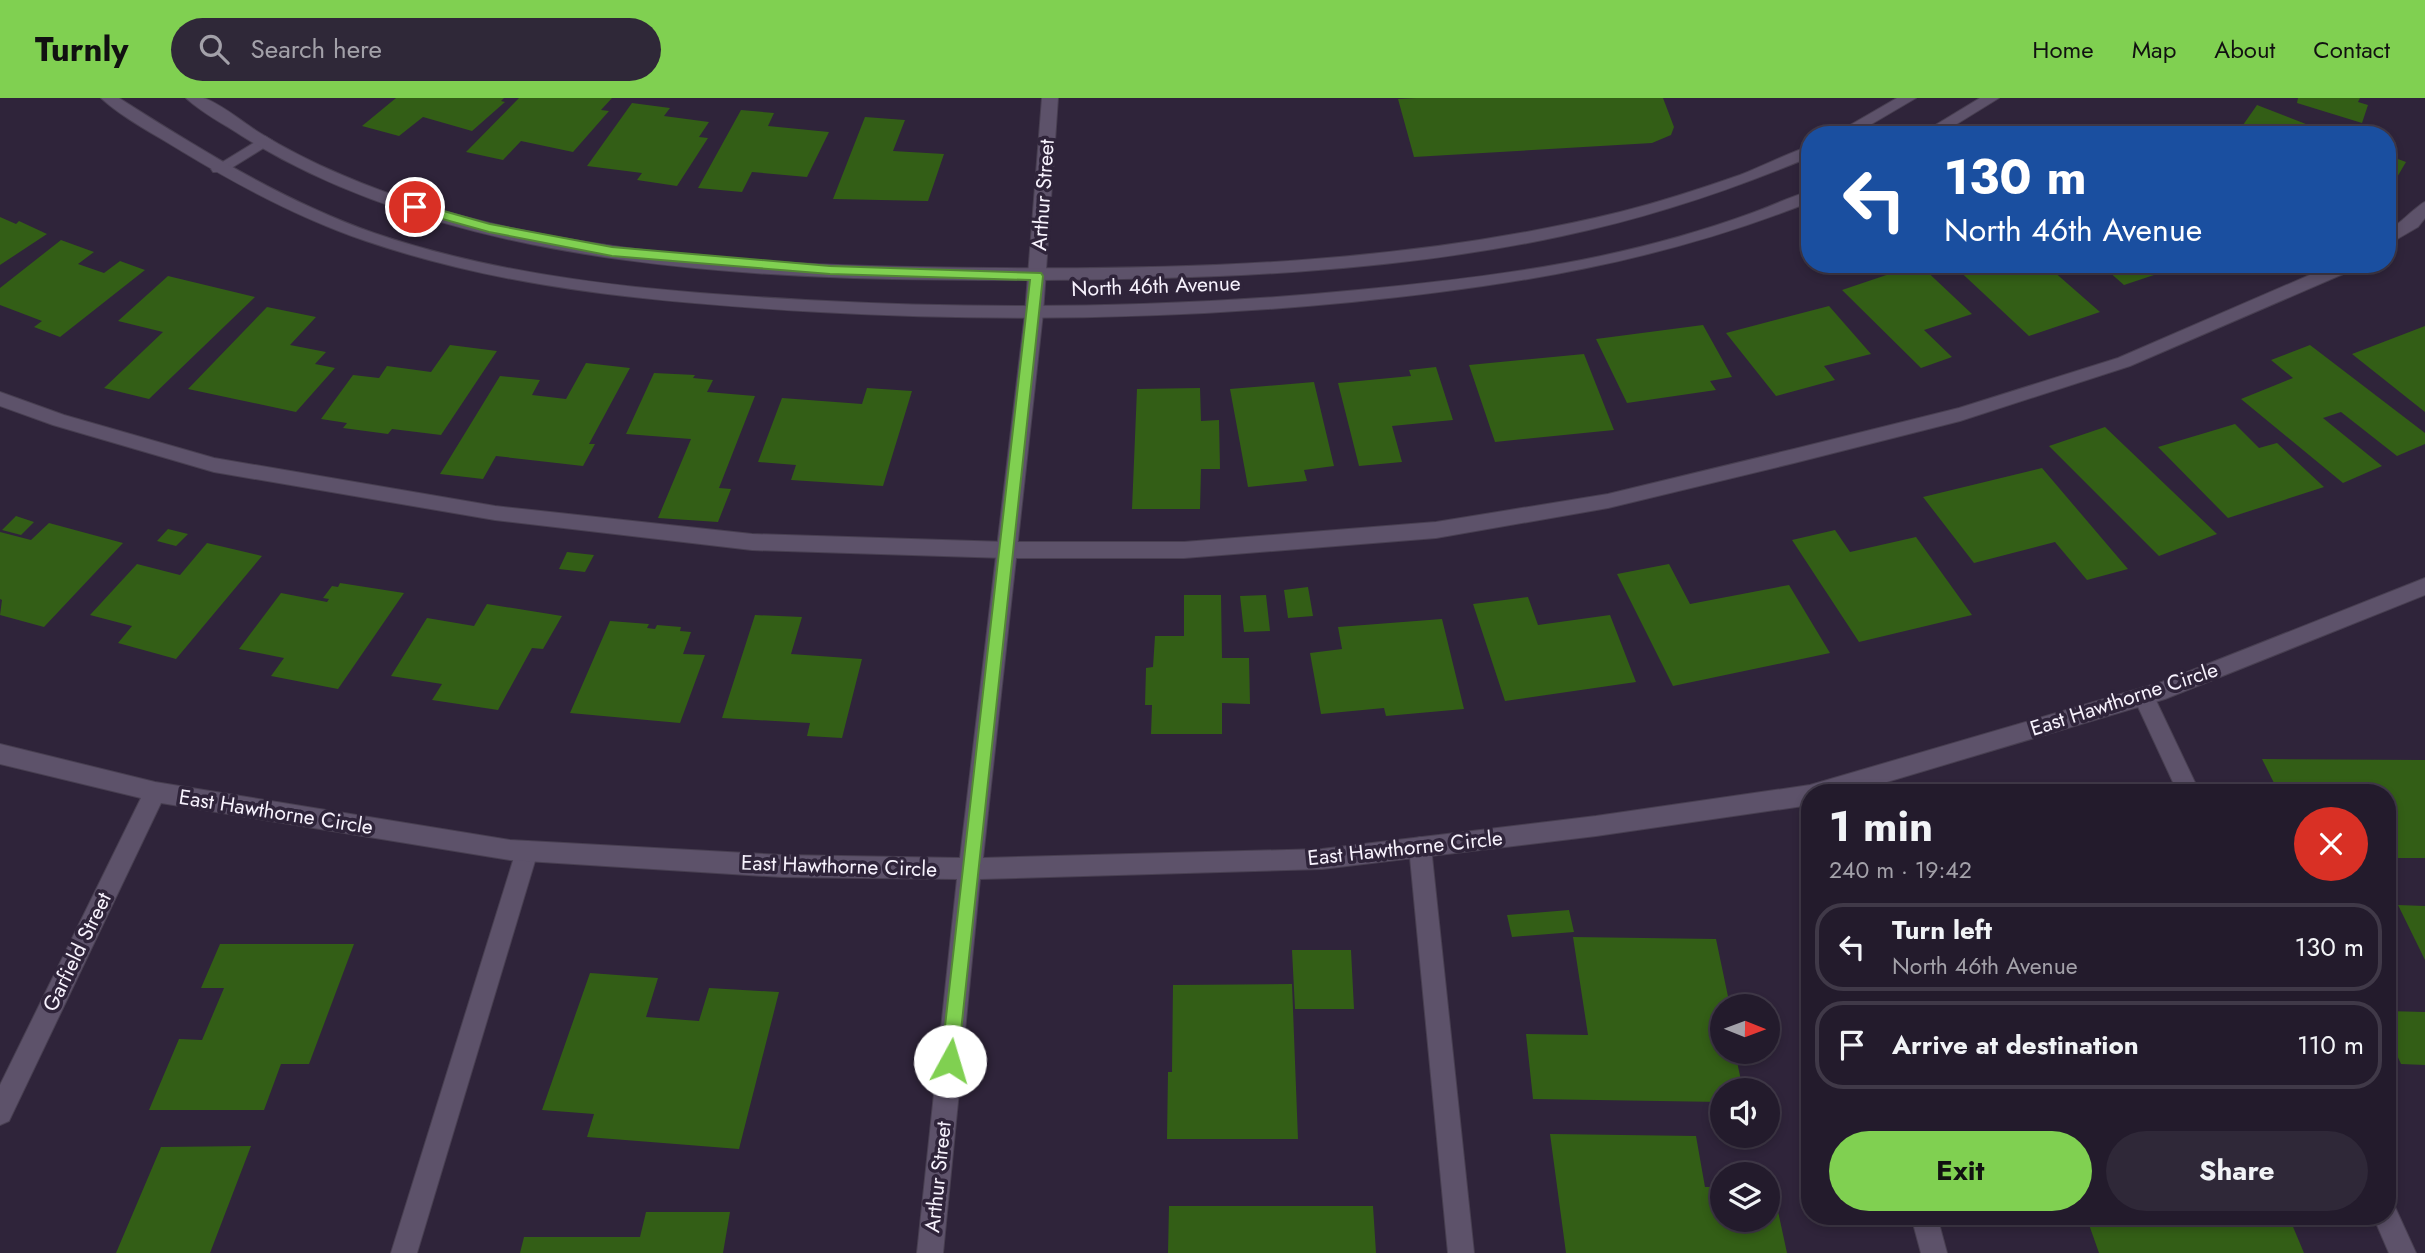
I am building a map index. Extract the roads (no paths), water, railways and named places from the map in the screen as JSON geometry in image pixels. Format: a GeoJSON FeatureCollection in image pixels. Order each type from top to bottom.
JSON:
{"type":"FeatureCollection","features":[{"type":"Feature","properties":{"kind":"street","name":"North 46th Avenue"},"geometry":{"type":"LineString","coordinates":[[109,98],[219,169],[272,197],[373,238],[491,270],[538,279],[696,299],[767,304],[1034,313],[1285,304],[1502,281],[1622,257],[1695,238],[1801,199]]}},
{"type":"Feature","properties":{"kind":"street","name":"North 46th Avenue"},"geometry":{"type":"LineString","coordinates":[[194,98],[328,175],[376,195],[489,228],[557,243],[625,253],[816,269],[1037,276],[1264,267],[1473,248],[1606,222],[1666,206],[1733,184],[1801,155]]}},
{"type":"Feature","properties":{"kind":"street","name":"Arthur Street"},"geometry":{"type":"LineString","coordinates":[[930,1253],[970,869],[1034,313],[1050,98]]}},
{"type":"Feature","properties":{"kind":"street"},"geometry":{"type":"LineString","coordinates":[[1857,126],[1908,98]]}},
{"type":"Feature","properties":{"kind":"street"},"geometry":{"type":"LineString","coordinates":[[1943,126],[1991,98]]}},
{"type":"Feature","properties":{"kind":"street"},"geometry":{"type":"LineString","coordinates":[[219,169],[265,141]]}},
{"type":"Feature","properties":{"kind":"street"},"geometry":{"type":"LineString","coordinates":[[2396,234],[2412,223],[2425,207]]}},
{"type":"Feature","properties":{"kind":"street"},"geometry":{"type":"LineString","coordinates":[[0,399],[58,420],[214,465],[495,513],[751,542],[1006,550],[1184,550],[1436,530],[1608,501],[1960,414],[2124,362],[2330,273]]}},
{"type":"Feature","properties":{"kind":"street","name":"East Hawthorne Circle"},"geometry":{"type":"LineString","coordinates":[[1853,784],[2144,696],[2425,586]]}},
{"type":"Feature","properties":{"kind":"street"},"geometry":{"type":"LineString","coordinates":[[2144,696],[2185,784]]}},
{"type":"Feature","properties":{"kind":"street","name":"East Hawthorne Circle"},"geometry":{"type":"LineString","coordinates":[[0,754],[155,792],[527,851],[782,866],[970,869],[1322,859],[1801,798]]}},
{"type":"Feature","properties":{"kind":"street","name":"Garfield Street"},"geometry":{"type":"LineString","coordinates":[[0,1112],[155,792]]}},
{"type":"Feature","properties":{"kind":"street"},"geometry":{"type":"LineString","coordinates":[[1420,847],[1461,1253]]}},
{"type":"Feature","properties":{"kind":"street"},"geometry":{"type":"LineString","coordinates":[[404,1253],[527,851]]}},
{"type":"Feature","properties":{"kind":"street"},"geometry":{"type":"LineString","coordinates":[[1926,1225],[1934,1253]]}},
{"type":"Feature","properties":{"kind":"street"},"geometry":{"type":"LineString","coordinates":[[2390,1225],[2403,1253]]}}]}
